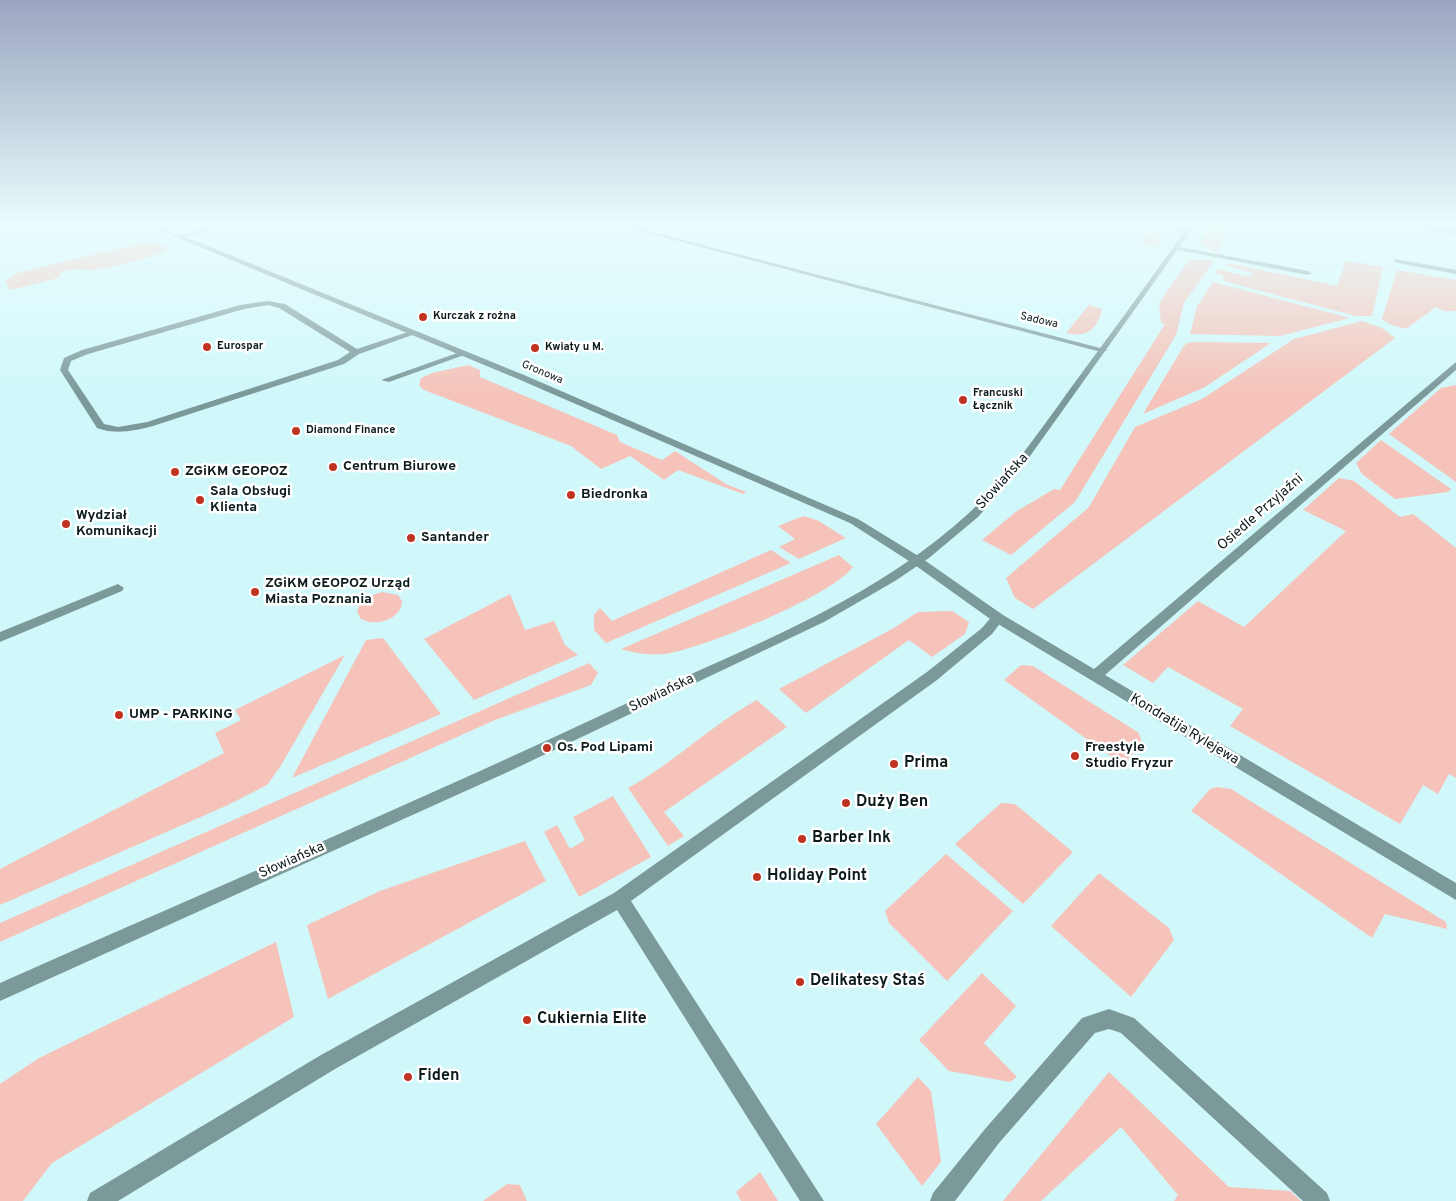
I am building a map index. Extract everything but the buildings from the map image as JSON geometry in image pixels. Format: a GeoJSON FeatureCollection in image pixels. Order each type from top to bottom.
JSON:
{"type":"FeatureCollection","features":[{"type":"Feature","properties":{"kind":"street","name":"Gronowa"},"geometry":{"type":"LineString","coordinates":[[288,281],[854,520],[916,560]]}},
{"type":"Feature","properties":{"kind":"street","name":"Sadowa"},"geometry":{"type":"LineString","coordinates":[[837,281],[1104,350]]}},
{"type":"Feature","properties":{"kind":"street","name":"Słowiańska"},"geometry":{"type":"LineString","coordinates":[[0,992],[595,726],[855,599],[916,560],[955,531],[987,502],[1014,472],[1152,281]]}},
{"type":"Feature","properties":{"kind":"street"},"geometry":{"type":"LineString","coordinates":[[356,352],[282,306],[268,303],[243,307],[86,352],[67,360],[64,370],[100,426],[109,430],[122,430],[150,424],[341,362],[356,352],[414,333]]}},
{"type":"Feature","properties":{"kind":"street"},"geometry":{"type":"LineString","coordinates":[[386,380],[464,354]]}},
{"type":"Feature","properties":{"kind":"street","name":"Osiedle Przyjaźni"},"geometry":{"type":"LineString","coordinates":[[1095,676],[1453,372]]}},
{"type":"Feature","properties":{"kind":"street","name":"Kondratija Rylejewa"},"geometry":{"type":"LineString","coordinates":[[916,560],[998,618],[1456,892]]}},
{"type":"Feature","properties":{"kind":"street"},"geometry":{"type":"LineString","coordinates":[[0,637],[118,588]]}},
{"type":"Feature","properties":{"kind":"street"},"geometry":{"type":"LineString","coordinates":[[98,1201],[328,1062],[620,899],[771,793],[932,676],[998,618]]}},
{"type":"Feature","properties":{"kind":"street"},"geometry":{"type":"LineString","coordinates":[[620,899],[813,1201]]}},
{"type":"Feature","properties":{"kind":"street"},"geometry":{"type":"LineString","coordinates":[[941,1201],[992,1136],[1089,1025],[1109,1019],[1127,1025],[1319,1201]]}},
{"type":"Feature","properties":{"kind":"shaded area"},"geometry":{"type":"Polygon","coordinates":[[[6,281],[46,281],[10,290],[5,282],[6,281]]]}},
{"type":"Feature","properties":{"kind":"shaded area"},"geometry":{"type":"Polygon","coordinates":[[[1174,281],[1199,281],[1184,303],[1176,335],[1075,502],[1011,555],[982,540],[1017,511],[1054,489],[1060,490],[1165,324],[1161,323],[1159,303],[1174,281]]]}},
{"type":"Feature","properties":{"kind":"shaded area"},"geometry":{"type":"Polygon","coordinates":[[[1225,281],[1314,281],[1337,286],[1339,281],[1380,281],[1372,316],[1356,316],[1225,281]]]}},
{"type":"Feature","properties":{"kind":"shaded area"},"geometry":{"type":"Polygon","coordinates":[[[1394,281],[1456,281],[1456,311],[1444,311],[1436,307],[1406,329],[1389,324],[1382,319],[1394,281]]]}},
{"type":"Feature","properties":{"kind":"shaded area"},"geometry":{"type":"Polygon","coordinates":[[[1213,282],[1350,318],[1280,336],[1190,334],[1197,306],[1213,282]]]}},
{"type":"Feature","properties":{"kind":"shaded area"},"geometry":{"type":"Polygon","coordinates":[[[1089,305],[1102,309],[1094,327],[1086,333],[1066,333],[1089,305]]]}},
{"type":"Feature","properties":{"kind":"shaded area"},"geometry":{"type":"Polygon","coordinates":[[[1362,321],[1382,328],[1395,338],[1033,609],[1015,598],[1006,578],[1089,507],[1135,427],[1202,399],[1294,339],[1362,321]]]}},
{"type":"Feature","properties":{"kind":"shaded area"},"geometry":{"type":"Polygon","coordinates":[[[1187,343],[1271,343],[1205,387],[1143,414],[1183,347],[1187,343]]]}},
{"type":"Feature","properties":{"kind":"shaded area"},"geometry":{"type":"Polygon","coordinates":[[[468,365],[480,370],[480,377],[617,435],[620,442],[662,460],[675,451],[726,484],[746,492],[743,494],[678,470],[664,480],[630,456],[601,469],[571,446],[424,390],[419,385],[421,378],[432,373],[468,365]]]}},
{"type":"Feature","properties":{"kind":"shaded area"},"geometry":{"type":"Polygon","coordinates":[[[1456,385],[1456,482],[1389,434],[1441,388],[1456,385]]]}},
{"type":"Feature","properties":{"kind":"shaded area"},"geometry":{"type":"Polygon","coordinates":[[[1381,440],[1451,489],[1448,492],[1395,499],[1362,474],[1356,463],[1381,440]]]}},
{"type":"Feature","properties":{"kind":"shaded area"},"geometry":{"type":"Polygon","coordinates":[[[1339,478],[1354,481],[1400,517],[1413,514],[1456,548],[1456,778],[1449,774],[1438,794],[1423,785],[1400,824],[1230,726],[1243,709],[1168,667],[1153,683],[1123,665],[1198,601],[1244,627],[1346,531],[1303,510],[1339,478]]]}},
{"type":"Feature","properties":{"kind":"shaded area"},"geometry":{"type":"Polygon","coordinates":[[[803,516],[817,520],[846,538],[799,559],[779,547],[795,539],[778,526],[803,516]]]}},
{"type":"Feature","properties":{"kind":"shaded area"},"geometry":{"type":"Polygon","coordinates":[[[771,550],[791,563],[606,643],[594,630],[594,615],[600,608],[612,621],[771,550]]]}},
{"type":"Feature","properties":{"kind":"shaded area"},"geometry":{"type":"Polygon","coordinates":[[[839,555],[853,567],[840,579],[820,592],[768,618],[712,641],[670,653],[646,654],[621,649],[839,555]]]}},
{"type":"Feature","properties":{"kind":"shaded area"},"geometry":{"type":"Polygon","coordinates":[[[382,592],[398,595],[402,601],[401,608],[397,613],[379,622],[366,621],[360,618],[357,611],[361,603],[370,596],[382,592]]]}},
{"type":"Feature","properties":{"kind":"shaded area"},"geometry":{"type":"Polygon","coordinates":[[[510,594],[525,630],[554,621],[565,645],[578,655],[474,700],[424,639],[510,594]]]}},
{"type":"Feature","properties":{"kind":"shaded area"},"geometry":{"type":"Polygon","coordinates":[[[952,611],[969,622],[965,634],[932,657],[909,640],[806,713],[779,689],[892,629],[918,612],[952,611]]]}},
{"type":"Feature","properties":{"kind":"shaded area"},"geometry":{"type":"Polygon","coordinates":[[[383,638],[441,714],[292,778],[366,640],[383,638]]]}},
{"type":"Feature","properties":{"kind":"shaded area"},"geometry":{"type":"Polygon","coordinates":[[[345,655],[280,767],[267,785],[228,805],[0,905],[0,869],[224,753],[215,733],[241,720],[235,710],[345,655]]]}},
{"type":"Feature","properties":{"kind":"shaded area"},"geometry":{"type":"Polygon","coordinates":[[[589,663],[598,673],[591,685],[495,720],[0,942],[0,923],[589,663]]]}},
{"type":"Feature","properties":{"kind":"shaded area"},"geometry":{"type":"Polygon","coordinates":[[[1021,665],[1033,666],[1139,733],[1142,744],[1123,765],[1004,680],[1021,665]]]}},
{"type":"Feature","properties":{"kind":"shaded area"},"geometry":{"type":"Polygon","coordinates":[[[757,700],[787,727],[664,812],[684,836],[668,846],[628,788],[757,700]]]}},
{"type":"Feature","properties":{"kind":"shaded area"},"geometry":{"type":"Polygon","coordinates":[[[1217,787],[1231,789],[1446,922],[1447,929],[1385,914],[1372,938],[1191,811],[1210,789],[1217,787]]]}},
{"type":"Feature","properties":{"kind":"shaded area"},"geometry":{"type":"Polygon","coordinates":[[[613,796],[651,857],[579,897],[544,832],[557,825],[570,849],[585,840],[573,817],[613,796]]]}},
{"type":"Feature","properties":{"kind":"shaded area"},"geometry":{"type":"Polygon","coordinates":[[[1001,803],[1015,804],[1073,852],[1023,904],[955,844],[1001,803]]]}},
{"type":"Feature","properties":{"kind":"shaded area"},"geometry":{"type":"Polygon","coordinates":[[[525,841],[546,881],[328,999],[307,925],[380,891],[525,841]]]}},
{"type":"Feature","properties":{"kind":"shaded area"},"geometry":{"type":"Polygon","coordinates":[[[946,854],[1013,911],[947,981],[889,923],[885,911],[946,854]]]}},
{"type":"Feature","properties":{"kind":"shaded area"},"geometry":{"type":"Polygon","coordinates":[[[1099,873],[1169,928],[1174,940],[1131,997],[1051,926],[1099,873]]]}},
{"type":"Feature","properties":{"kind":"shaded area"},"geometry":{"type":"Polygon","coordinates":[[[276,942],[294,1017],[52,1163],[23,1201],[0,1201],[0,1084],[39,1058],[276,942]]]}},
{"type":"Feature","properties":{"kind":"shaded area"},"geometry":{"type":"Polygon","coordinates":[[[982,973],[1016,1006],[984,1043],[1017,1077],[1010,1082],[949,1071],[919,1040],[982,973]]]}},
{"type":"Feature","properties":{"kind":"shaded area"},"geometry":{"type":"Polygon","coordinates":[[[1109,1072],[1229,1187],[1290,1191],[1301,1201],[1174,1201],[1178,1195],[1121,1127],[1041,1201],[1003,1201],[1109,1072]]]}},
{"type":"Feature","properties":{"kind":"shaded area"},"geometry":{"type":"Polygon","coordinates":[[[918,1077],[931,1091],[941,1162],[922,1186],[876,1124],[918,1077]]]}},
{"type":"Feature","properties":{"kind":"shaded area"},"geometry":{"type":"Polygon","coordinates":[[[760,1172],[778,1201],[741,1201],[736,1192],[760,1172]]]}},
{"type":"Feature","properties":{"kind":"shaded area"},"geometry":{"type":"Polygon","coordinates":[[[507,1184],[520,1185],[527,1201],[483,1201],[507,1184]]]}},
{"type":"Feature","properties":{"kind":"place","name":"Kurczak z rożna"},"geometry":{"type":"Point","coordinates":[423,317]}},
{"type":"Feature","properties":{"kind":"place","name":"Eurospar"},"geometry":{"type":"Point","coordinates":[207,347]}},
{"type":"Feature","properties":{"kind":"place","name":"Kwiaty u M."},"geometry":{"type":"Point","coordinates":[535,348]}},
{"type":"Feature","properties":{"kind":"place","name":"Francuski Łącznik"},"geometry":{"type":"Point","coordinates":[963,400]}},
{"type":"Feature","properties":{"kind":"place","name":"Diamond Finance"},"geometry":{"type":"Point","coordinates":[296,431]}},
{"type":"Feature","properties":{"kind":"place","name":"Centrum Biurowe"},"geometry":{"type":"Point","coordinates":[333,467]}},
{"type":"Feature","properties":{"kind":"place","name":"ZGiKM GEOPOZ"},"geometry":{"type":"Point","coordinates":[175,472]}},
{"type":"Feature","properties":{"kind":"place","name":"Biedronka"},"geometry":{"type":"Point","coordinates":[571,495]}},
{"type":"Feature","properties":{"kind":"place","name":"Sala Obsługi Klienta"},"geometry":{"type":"Point","coordinates":[200,500]}},
{"type":"Feature","properties":{"kind":"place","name":"Wydział Komunikacji"},"geometry":{"type":"Point","coordinates":[66,524]}},
{"type":"Feature","properties":{"kind":"place","name":"Santander"},"geometry":{"type":"Point","coordinates":[411,538]}},
{"type":"Feature","properties":{"kind":"place","name":"ZGiKM GEOPOZ Urząd Miasta Poznania"},"geometry":{"type":"Point","coordinates":[255,592]}},
{"type":"Feature","properties":{"kind":"place","name":"UMP - PARKING"},"geometry":{"type":"Point","coordinates":[119,715]}},
{"type":"Feature","properties":{"kind":"place","name":"Os. Pod Lipami"},"geometry":{"type":"Point","coordinates":[547,748]}},
{"type":"Feature","properties":{"kind":"place","name":"Freestyle Studio Fryzur"},"geometry":{"type":"Point","coordinates":[1075,756]}},
{"type":"Feature","properties":{"kind":"place","name":"Prima"},"geometry":{"type":"Point","coordinates":[894,764]}},
{"type":"Feature","properties":{"kind":"place","name":"Duży Ben"},"geometry":{"type":"Point","coordinates":[846,803]}},
{"type":"Feature","properties":{"kind":"place","name":"Barber Ink"},"geometry":{"type":"Point","coordinates":[802,839]}},
{"type":"Feature","properties":{"kind":"place","name":"Holiday Point"},"geometry":{"type":"Point","coordinates":[757,877]}},
{"type":"Feature","properties":{"kind":"place","name":"Delikatesy Staś"},"geometry":{"type":"Point","coordinates":[800,982]}},
{"type":"Feature","properties":{"kind":"place","name":"Cukiernia Elite"},"geometry":{"type":"Point","coordinates":[527,1020]}},
{"type":"Feature","properties":{"kind":"place","name":"Fiden"},"geometry":{"type":"Point","coordinates":[408,1077]}}]}
